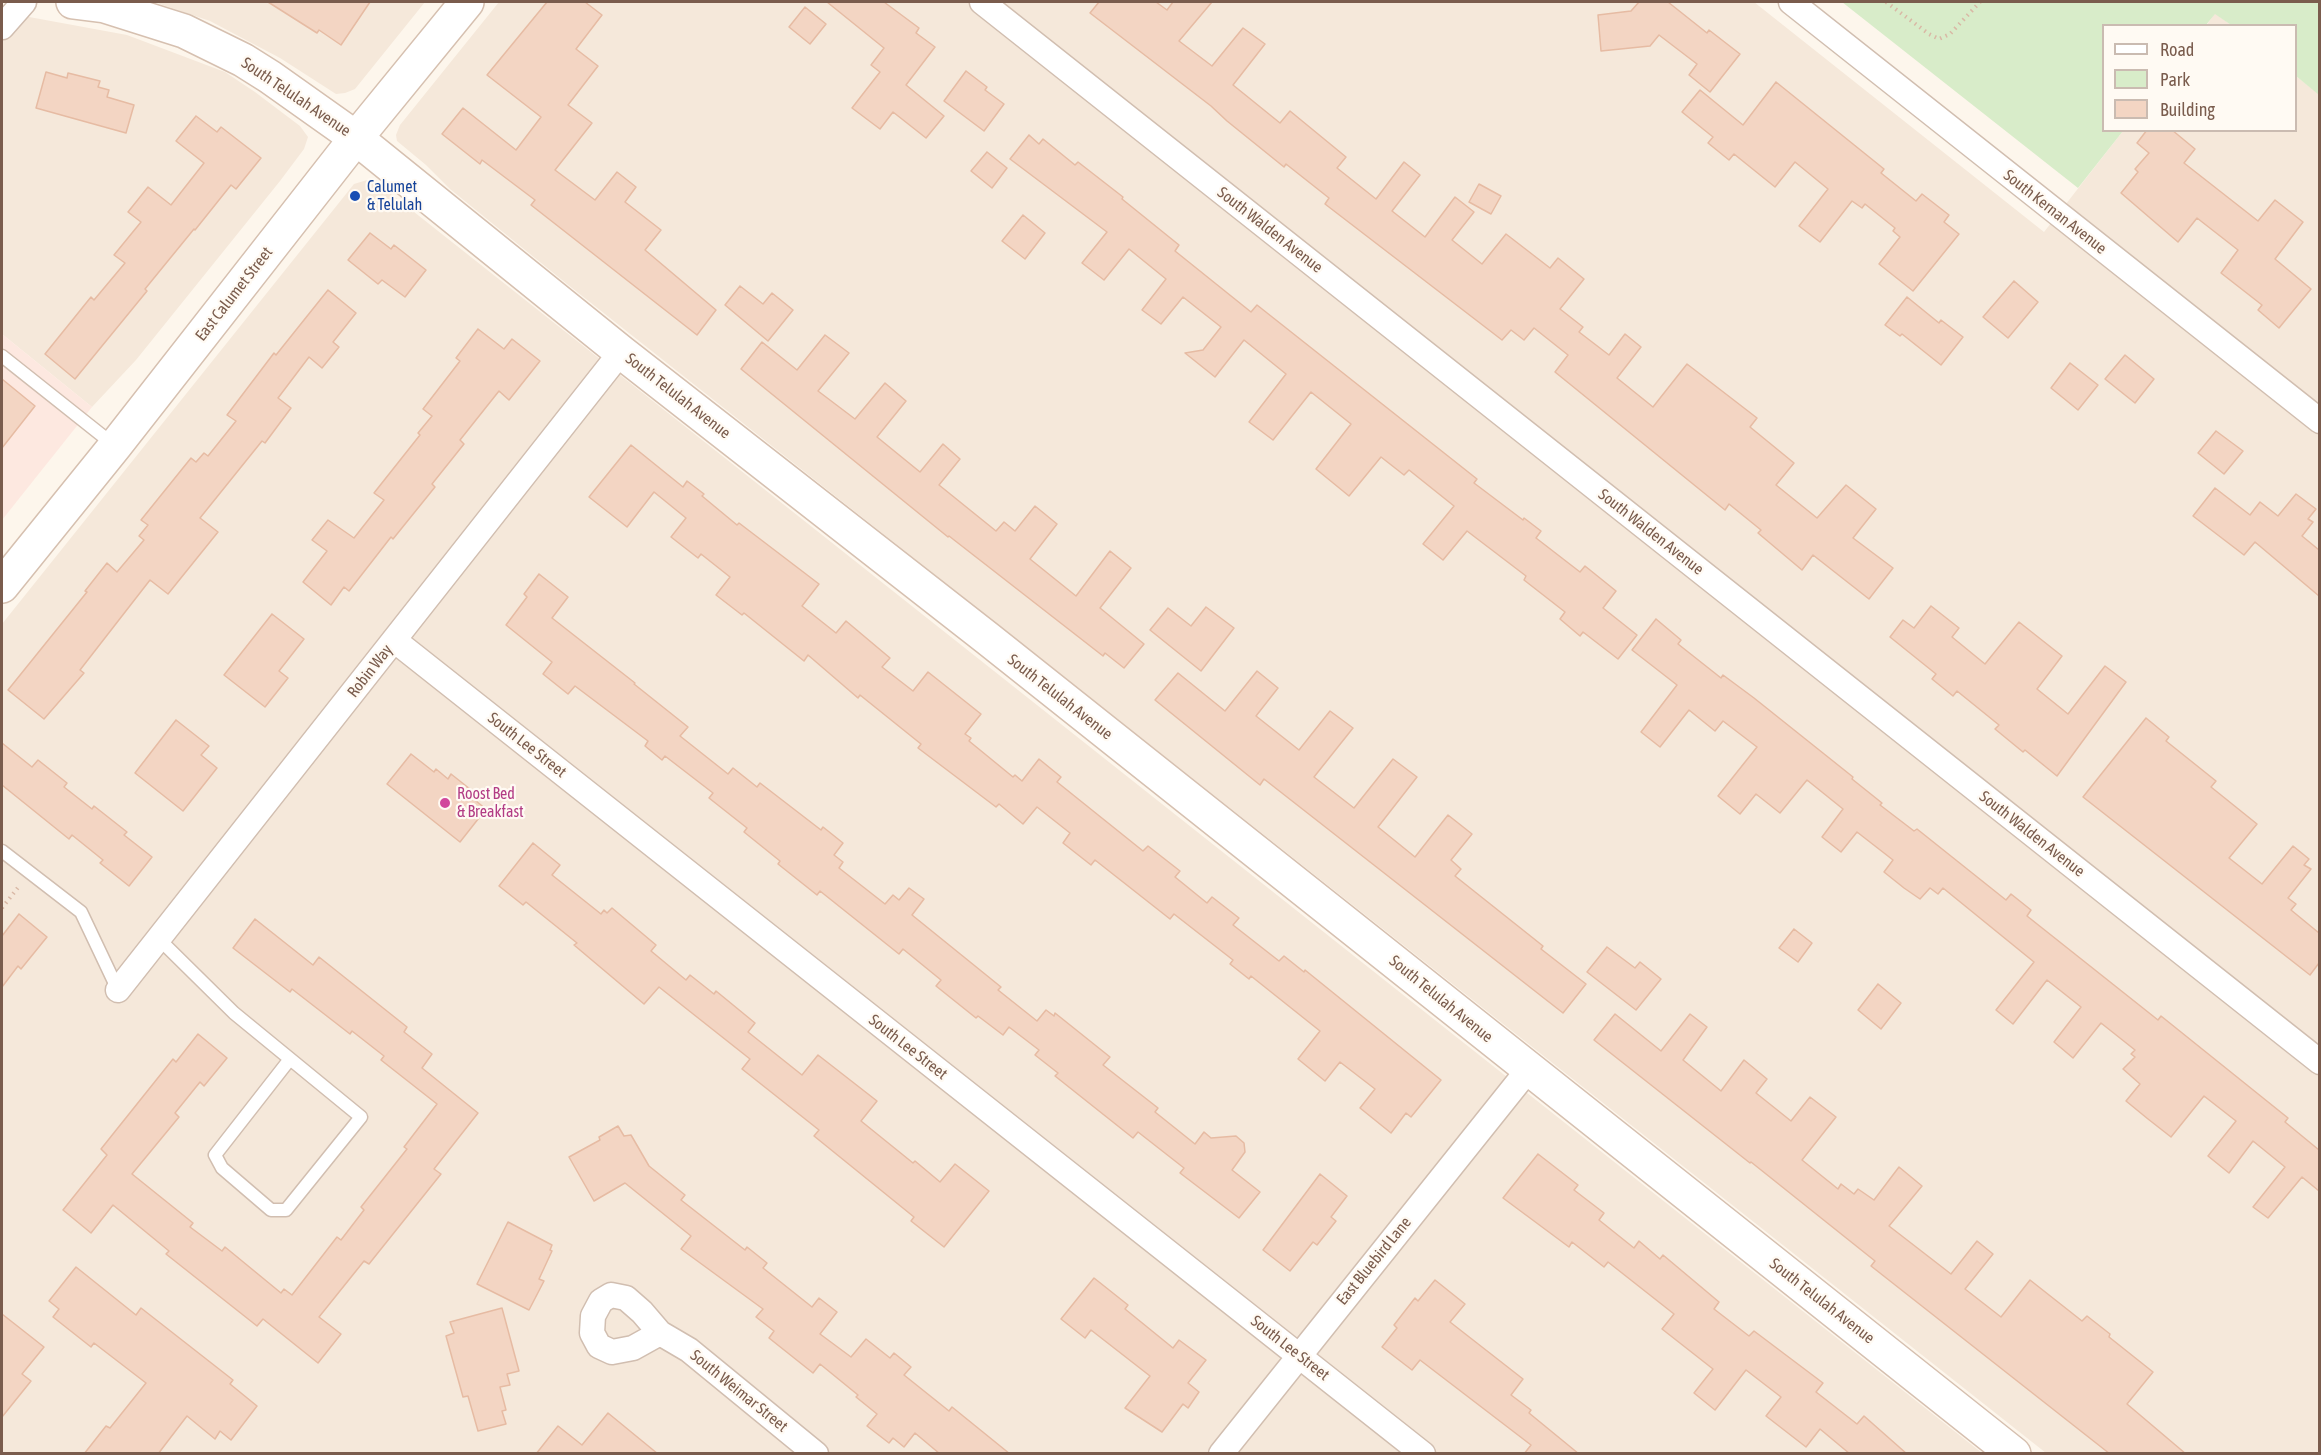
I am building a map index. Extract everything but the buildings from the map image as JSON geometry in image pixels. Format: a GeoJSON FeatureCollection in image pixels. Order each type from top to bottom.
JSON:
{"type":"FeatureCollection","features":[{"type":"Feature","properties":{"kind":"street"},"geometry":{"type":"LineString","coordinates":[[2,27],[24,2]]}},
{"type":"Feature","properties":{"kind":"street","name":"South Telulah Avenue"},"geometry":{"type":"LineString","coordinates":[[73,2],[105,6],[184,31],[243,60],[356,138],[621,352],[1014,660],[2014,1454]]}},
{"type":"Feature","properties":{"kind":"street","name":"East Calumet Street"},"geometry":{"type":"LineString","coordinates":[[2,586],[115,446],[356,138],[467,2]]}},
{"type":"Feature","properties":{"kind":"street","name":"South Walden Avenue"},"geometry":{"type":"LineString","coordinates":[[982,2],[2319,1062]]}},
{"type":"Feature","properties":{"kind":"street","name":"South Kernan Avenue"},"geometry":{"type":"LineString","coordinates":[[1791,2],[2319,421]]}},
{"type":"Feature","properties":{"kind":"street","name":"Robin Way"},"geometry":{"type":"LineString","coordinates":[[118,990],[621,352]]}},
{"type":"Feature","properties":{"kind":"street","name":"South Lee Street"},"geometry":{"type":"LineString","coordinates":[[394,640],[1423,1454]]}},
{"type":"Feature","properties":{"kind":"street","name":"East Bluebird Lane"},"geometry":{"type":"LineString","coordinates":[[1221,1454],[1528,1070]]}},
{"type":"Feature","properties":{"kind":"street","name":"South Weimar Street"},"geometry":{"type":"LineString","coordinates":[[660,1333],[690,1350],[816,1454]]}},
{"type":"Feature","properties":{"kind":"lane"},"geometry":{"type":"LineString","coordinates":[[2,356],[115,446]]}},
{"type":"Feature","properties":{"kind":"lane"},"geometry":{"type":"LineString","coordinates":[[2,851],[81,912],[118,990]]}},
{"type":"Feature","properties":{"kind":"lane"},"geometry":{"type":"LineString","coordinates":[[158,938],[234,1013],[361,1117],[286,1210],[271,1210],[222,1168],[215,1155],[290,1059]]}},
{"type":"Feature","properties":{"kind":"path"},"geometry":{"type":"LineString","coordinates":[[1886,2],[1939,39],[1950,34],[1980,2]]}},
{"type":"Feature","properties":{"kind":"path"},"geometry":{"type":"LineString","coordinates":[[2,908],[29,872]]}},
{"type":"Feature","properties":{"kind":"shaded area"},"geometry":{"type":"Polygon","coordinates":[[[154,2],[425,2],[355,89],[336,94],[280,58],[210,21],[154,2]]]}},
{"type":"Feature","properties":{"kind":"shaded area"},"geometry":{"type":"Polygon","coordinates":[[[499,2],[1754,2],[2044,232],[2122,132],[2297,132],[2297,77],[2320,95],[2319,1453],[2046,1453],[567,284],[450,189],[397,141],[396,135],[400,125],[499,2]]]}},
{"type":"Feature","properties":{"kind":"shaded area"},"geometry":{"type":"Polygon","coordinates":[[[2,12],[127,35],[225,72],[300,126],[308,137],[304,149],[280,181],[136,360],[92,407],[2,334],[2,12]]]}},
{"type":"Feature","properties":{"kind":"shaded area"},"geometry":{"type":"Polygon","coordinates":[[[2215,13],[2230,24],[2207,24],[2215,13]]]}},
{"type":"Feature","properties":{"kind":"shaded area"},"geometry":{"type":"Polygon","coordinates":[[[367,180],[385,189],[1982,1453],[2,1453],[2,624],[354,184],[367,180]]]}},
{"type":"Feature","properties":{"kind":"shaded area"},"geometry":{"type":"Polygon","coordinates":[[[2,334],[92,407],[2,520],[2,334]]]}},
{"type":"Feature","properties":{"kind":"green space"},"geometry":{"type":"Polygon","coordinates":[[[1842,2],[2319,2],[2319,95],[2297,77],[2297,24],[2230,24],[2215,14],[2207,24],[2102,24],[2102,132],[2122,132],[2078,188],[1842,2]]]}},
{"type":"Feature","properties":{"kind":"place","name":"Calumet & Telulah"},"geometry":{"type":"Point","coordinates":[355,196]}},
{"type":"Feature","properties":{"kind":"place","name":"Roost Bed & Breakfast"},"geometry":{"type":"Point","coordinates":[445,803]}}]}
